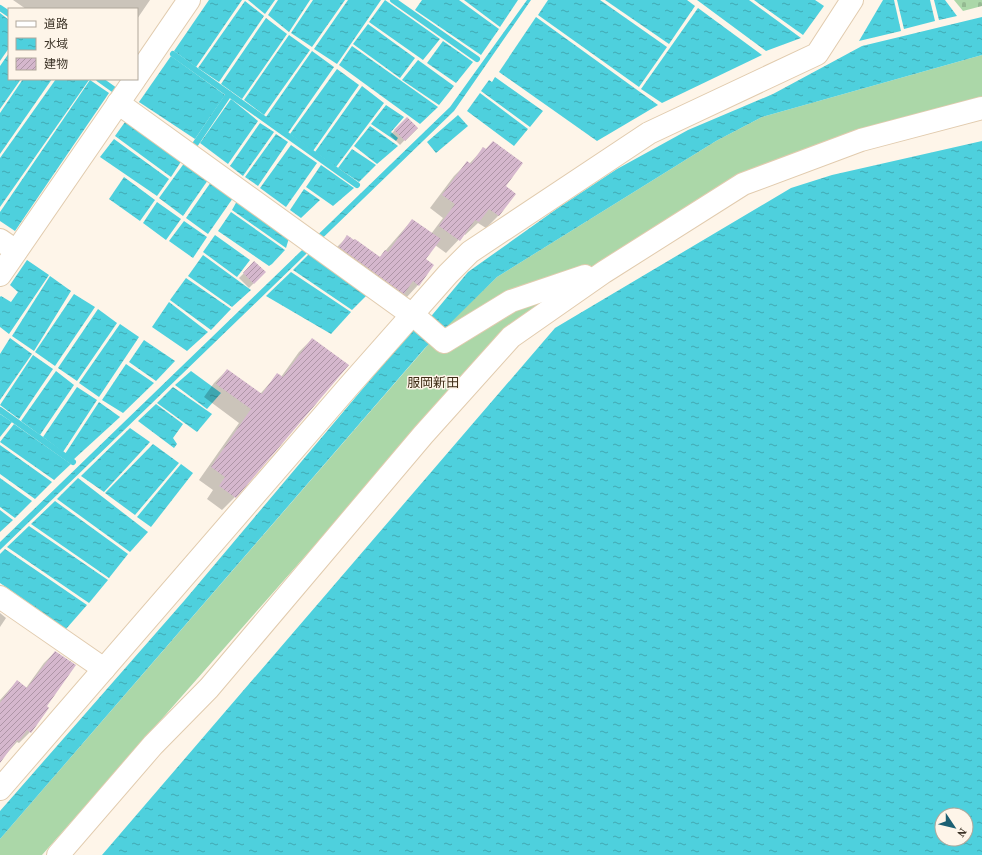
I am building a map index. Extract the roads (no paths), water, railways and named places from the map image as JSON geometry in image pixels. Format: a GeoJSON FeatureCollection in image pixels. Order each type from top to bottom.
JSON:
{"type":"FeatureCollection","features":[{"type":"Feature","properties":{"kind":"street"},"geometry":{"type":"LineString","coordinates":[[138,75],[189,0]]}},
{"type":"Feature","properties":{"kind":"street"},"geometry":{"type":"LineString","coordinates":[[0,789],[104,668],[416,317],[470,252],[649,133],[817,54],[852,0]]}},
{"type":"Feature","properties":{"kind":"street"},"geometry":{"type":"LineString","coordinates":[[0,275],[8,246],[134,80]]}},
{"type":"Feature","properties":{"kind":"street"},"geometry":{"type":"LineString","coordinates":[[118,103],[416,317],[444,342],[511,301],[575,279],[604,272]]}},
{"type":"Feature","properties":{"kind":"street"},"geometry":{"type":"LineString","coordinates":[[58,855],[153,745],[209,688],[403,459],[511,337],[604,272],[743,184],[861,140],[982,108]]}},
{"type":"Feature","properties":{"kind":"street"},"geometry":{"type":"LineString","coordinates":[[0,597],[104,668]]}},
{"type":"Feature","properties":{"kind":"water"},"geometry":{"type":"Polygon","coordinates":[[[209,0],[242,0],[196,67],[174,51],[209,0]]]}},
{"type":"Feature","properties":{"kind":"water"},"geometry":{"type":"Polygon","coordinates":[[[248,0],[275,0],[265,14],[248,0]]]}},
{"type":"Feature","properties":{"kind":"water"},"geometry":{"type":"Polygon","coordinates":[[[278,0],[310,0],[289,32],[268,15],[278,0]]]}},
{"type":"Feature","properties":{"kind":"water"},"geometry":{"type":"Polygon","coordinates":[[[313,0],[345,0],[312,47],[291,33],[313,0]]]}},
{"type":"Feature","properties":{"kind":"water"},"geometry":{"type":"Polygon","coordinates":[[[348,0],[381,0],[337,64],[314,49],[348,0]]]}},
{"type":"Feature","properties":{"kind":"water"},"geometry":{"type":"Polygon","coordinates":[[[385,0],[440,39],[423,60],[369,22],[385,0]]]}},
{"type":"Feature","properties":{"kind":"water"},"geometry":{"type":"Polygon","coordinates":[[[422,0],[459,0],[499,29],[481,55],[415,10],[422,0]]]}},
{"type":"Feature","properties":{"kind":"water"},"geometry":{"type":"Polygon","coordinates":[[[464,0],[518,0],[500,27],[464,0]]]}},
{"type":"Feature","properties":{"kind":"water"},"geometry":{"type":"Polygon","coordinates":[[[527,0],[531,0],[454,111],[0,550],[0,542],[450,107],[527,0]]]}},
{"type":"Feature","properties":{"kind":"water"},"geometry":{"type":"Polygon","coordinates":[[[548,0],[600,0],[667,47],[639,87],[538,15],[548,0]]]}},
{"type":"Feature","properties":{"kind":"water"},"geometry":{"type":"Polygon","coordinates":[[[605,0],[687,0],[695,6],[669,44],[605,0]]]}},
{"type":"Feature","properties":{"kind":"water"},"geometry":{"type":"Polygon","coordinates":[[[697,0],[749,0],[801,38],[766,51],[697,0]]]}},
{"type":"Feature","properties":{"kind":"water"},"geometry":{"type":"Polygon","coordinates":[[[754,0],[815,0],[824,6],[803,35],[754,0]]]}},
{"type":"Feature","properties":{"kind":"water"},"geometry":{"type":"Polygon","coordinates":[[[883,0],[894,0],[901,31],[859,41],[883,0]]]}},
{"type":"Feature","properties":{"kind":"water"},"geometry":{"type":"Polygon","coordinates":[[[897,0],[930,0],[935,21],[904,29],[897,0]]]}},
{"type":"Feature","properties":{"kind":"water"},"geometry":{"type":"Polygon","coordinates":[[[934,0],[945,0],[957,16],[939,20],[934,0]]]}},
{"type":"Feature","properties":{"kind":"water"},"geometry":{"type":"Polygon","coordinates":[[[245,1],[264,16],[219,82],[198,68],[245,1]]]}},
{"type":"Feature","properties":{"kind":"water"},"geometry":{"type":"Polygon","coordinates":[[[698,8],[762,55],[662,103],[641,89],[698,8]]]}},
{"type":"Feature","properties":{"kind":"water"},"geometry":{"type":"Polygon","coordinates":[[[0,13],[8,19],[8,49],[0,61],[0,13]]]}},
{"type":"Feature","properties":{"kind":"water"},"geometry":{"type":"Polygon","coordinates":[[[536,17],[658,105],[597,141],[499,72],[536,17]]]}},
{"type":"Feature","properties":{"kind":"water"},"geometry":{"type":"Polygon","coordinates":[[[982,17],[982,55],[762,117],[716,141],[497,277],[425,348],[0,839],[0,811],[184,601],[413,329],[418,332],[468,272],[558,208],[617,169],[688,130],[773,94],[862,46],[982,17]]]}},
{"type":"Feature","properties":{"kind":"water"},"geometry":{"type":"Polygon","coordinates":[[[266,18],[287,34],[242,99],[221,84],[266,18]]]}},
{"type":"Feature","properties":{"kind":"water"},"geometry":{"type":"Polygon","coordinates":[[[368,24],[415,58],[400,78],[353,44],[368,24]]]}},
{"type":"Feature","properties":{"kind":"water"},"geometry":{"type":"Polygon","coordinates":[[[289,35],[310,50],[264,115],[244,100],[289,35]]]}},
{"type":"Feature","properties":{"kind":"water"},"geometry":{"type":"Polygon","coordinates":[[[443,41],[473,62],[456,83],[427,63],[443,41]]]}},
{"type":"Feature","properties":{"kind":"water"},"geometry":{"type":"Polygon","coordinates":[[[352,46],[438,107],[420,124],[339,65],[352,46]]]}},
{"type":"Feature","properties":{"kind":"water"},"geometry":{"type":"Polygon","coordinates":[[[312,51],[334,67],[288,133],[266,117],[312,51]]]}},
{"type":"Feature","properties":{"kind":"water"},"geometry":{"type":"Polygon","coordinates":[[[8,54],[8,80],[20,80],[0,109],[0,66],[8,54]]]}},
{"type":"Feature","properties":{"kind":"water"},"geometry":{"type":"Polygon","coordinates":[[[171,56],[225,95],[195,139],[139,102],[171,56]]]}},
{"type":"Feature","properties":{"kind":"water"},"geometry":{"type":"Polygon","coordinates":[[[418,60],[454,86],[439,105],[402,80],[418,60]]]}},
{"type":"Feature","properties":{"kind":"water"},"geometry":{"type":"Polygon","coordinates":[[[337,69],[359,85],[313,151],[290,134],[337,69]]]}},
{"type":"Feature","properties":{"kind":"water"},"geometry":{"type":"Polygon","coordinates":[[[495,77],[543,111],[530,127],[481,91],[489,80],[492,82],[495,77]]]}},
{"type":"Feature","properties":{"kind":"water"},"geometry":{"type":"Polygon","coordinates":[[[22,80],[51,80],[0,154],[0,113],[22,80]]]}},
{"type":"Feature","properties":{"kind":"water"},"geometry":{"type":"Polygon","coordinates":[[[55,80],[89,80],[0,207],[0,158],[55,80]]]}},
{"type":"Feature","properties":{"kind":"water"},"geometry":{"type":"Polygon","coordinates":[[[90,80],[109,93],[15,231],[0,221],[0,212],[90,80]]]}},
{"type":"Feature","properties":{"kind":"water"},"geometry":{"type":"Polygon","coordinates":[[[362,86],[384,103],[336,167],[315,152],[362,86]]]}},
{"type":"Feature","properties":{"kind":"water"},"geometry":{"type":"Polygon","coordinates":[[[480,93],[528,129],[514,146],[467,111],[480,93]]]}},
{"type":"Feature","properties":{"kind":"water"},"geometry":{"type":"Polygon","coordinates":[[[231,99],[258,121],[228,164],[200,143],[231,99]]]}},
{"type":"Feature","properties":{"kind":"water"},"geometry":{"type":"Polygon","coordinates":[[[386,105],[404,117],[391,132],[398,138],[396,141],[371,124],[386,105]]]}},
{"type":"Feature","properties":{"kind":"water"},"geometry":{"type":"Polygon","coordinates":[[[458,115],[468,126],[436,153],[427,142],[458,115]]]}},
{"type":"Feature","properties":{"kind":"water"},"geometry":{"type":"Polygon","coordinates":[[[125,122],[130,122],[182,160],[171,177],[115,136],[125,122]]]}},
{"type":"Feature","properties":{"kind":"water"},"geometry":{"type":"Polygon","coordinates":[[[260,123],[274,132],[243,176],[230,166],[260,123]]]}},
{"type":"Feature","properties":{"kind":"water"},"geometry":{"type":"Polygon","coordinates":[[[370,126],[398,146],[377,164],[354,146],[370,126]]]}},
{"type":"Feature","properties":{"kind":"water"},"geometry":{"type":"Polygon","coordinates":[[[276,134],[288,142],[258,186],[245,177],[276,134]]]}},
{"type":"Feature","properties":{"kind":"water"},"geometry":{"type":"Polygon","coordinates":[[[114,139],[169,179],[157,196],[100,157],[114,139]]]}},
{"type":"Feature","properties":{"kind":"water"},"geometry":{"type":"Polygon","coordinates":[[[982,141],[982,855],[102,855],[555,328],[791,188],[832,175],[982,141]]]}},
{"type":"Feature","properties":{"kind":"water"},"geometry":{"type":"Polygon","coordinates":[[[291,145],[317,163],[286,207],[260,188],[291,145]]]}},
{"type":"Feature","properties":{"kind":"water"},"geometry":{"type":"Polygon","coordinates":[[[352,149],[376,165],[359,182],[338,168],[352,149]]]}},
{"type":"Feature","properties":{"kind":"water"},"geometry":{"type":"Polygon","coordinates":[[[185,162],[208,180],[183,216],[159,198],[185,162]]]}},
{"type":"Feature","properties":{"kind":"water"},"geometry":{"type":"Polygon","coordinates":[[[321,165],[354,188],[333,206],[306,187],[321,165]]]}},
{"type":"Feature","properties":{"kind":"water"},"geometry":{"type":"Polygon","coordinates":[[[124,177],[155,200],[140,221],[109,199],[124,177]]]}},
{"type":"Feature","properties":{"kind":"water"},"geometry":{"type":"Polygon","coordinates":[[[211,182],[233,198],[208,234],[186,218],[211,182]]]}},
{"type":"Feature","properties":{"kind":"water"},"geometry":{"type":"Polygon","coordinates":[[[304,189],[320,200],[301,218],[290,210],[304,189]]]}},
{"type":"Feature","properties":{"kind":"water"},"geometry":{"type":"Polygon","coordinates":[[[237,201],[289,238],[286,248],[232,210],[237,201]]]}},
{"type":"Feature","properties":{"kind":"water"},"geometry":{"type":"Polygon","coordinates":[[[157,202],[181,219],[166,240],[143,223],[157,202]]]}},
{"type":"Feature","properties":{"kind":"water"},"geometry":{"type":"Polygon","coordinates":[[[231,212],[285,250],[272,264],[269,266],[218,231],[231,212]]]}},
{"type":"Feature","properties":{"kind":"water"},"geometry":{"type":"Polygon","coordinates":[[[184,221],[207,237],[193,258],[169,241],[184,221]]]}},
{"type":"Feature","properties":{"kind":"water"},"geometry":{"type":"Polygon","coordinates":[[[215,235],[250,260],[237,277],[203,252],[215,235]]]}},
{"type":"Feature","properties":{"kind":"water"},"geometry":{"type":"Polygon","coordinates":[[[310,253],[367,295],[352,310],[293,270],[310,253]]]}},
{"type":"Feature","properties":{"kind":"water"},"geometry":{"type":"Polygon","coordinates":[[[203,255],[251,290],[232,307],[188,276],[203,255]]]}},
{"type":"Feature","properties":{"kind":"water"},"geometry":{"type":"Polygon","coordinates":[[[27,260],[49,275],[9,334],[0,327],[0,297],[1,296],[11,302],[18,292],[10,285],[27,260]]]}},
{"type":"Feature","properties":{"kind":"water"},"geometry":{"type":"Polygon","coordinates":[[[291,272],[351,312],[331,334],[266,296],[291,272]]]}},
{"type":"Feature","properties":{"kind":"water"},"geometry":{"type":"Polygon","coordinates":[[[50,276],[71,291],[34,351],[12,336],[50,276]]]}},
{"type":"Feature","properties":{"kind":"water"},"geometry":{"type":"Polygon","coordinates":[[[186,278],[231,309],[211,330],[170,300],[186,278]]]}},
{"type":"Feature","properties":{"kind":"water"},"geometry":{"type":"Polygon","coordinates":[[[74,294],[95,307],[55,366],[35,352],[74,294]]]}},
{"type":"Feature","properties":{"kind":"water"},"geometry":{"type":"Polygon","coordinates":[[[169,302],[208,332],[187,351],[152,327],[169,302]]]}},
{"type":"Feature","properties":{"kind":"water"},"geometry":{"type":"Polygon","coordinates":[[[98,309],[117,323],[77,381],[58,368],[98,309]]]}},
{"type":"Feature","properties":{"kind":"water"},"geometry":{"type":"Polygon","coordinates":[[[120,324],[139,337],[99,397],[79,383],[120,324]]]}},
{"type":"Feature","properties":{"kind":"water"},"geometry":{"type":"Polygon","coordinates":[[[10,338],[32,354],[0,400],[0,354],[10,338]]]}},
{"type":"Feature","properties":{"kind":"water"},"geometry":{"type":"Polygon","coordinates":[[[144,340],[175,361],[156,381],[129,362],[144,340]]]}},
{"type":"Feature","properties":{"kind":"water"},"geometry":{"type":"Polygon","coordinates":[[[33,355],[53,369],[19,419],[0,405],[33,355]]]}},
{"type":"Feature","properties":{"kind":"water"},"geometry":{"type":"Polygon","coordinates":[[[126,364],[154,383],[123,413],[102,400],[126,364]]]}},
{"type":"Feature","properties":{"kind":"water"},"geometry":{"type":"Polygon","coordinates":[[[56,371],[74,385],[40,435],[21,421],[56,371]]]}},
{"type":"Feature","properties":{"kind":"water"},"geometry":{"type":"Polygon","coordinates":[[[191,371],[221,393],[207,409],[175,385],[191,371]]]}},
{"type":"Feature","properties":{"kind":"water"},"geometry":{"type":"Polygon","coordinates":[[[77,387],[97,400],[63,452],[43,437],[77,387]]]}},
{"type":"Feature","properties":{"kind":"water"},"geometry":{"type":"Polygon","coordinates":[[[173,387],[212,414],[197,432],[157,403],[173,387]]]}},
{"type":"Feature","properties":{"kind":"water"},"geometry":{"type":"Polygon","coordinates":[[[99,402],[120,417],[73,460],[65,454],[99,402]]]}},
{"type":"Feature","properties":{"kind":"water"},"geometry":{"type":"Polygon","coordinates":[[[156,404],[183,424],[173,438],[177,444],[174,448],[138,421],[156,404]]]}},
{"type":"Feature","properties":{"kind":"water"},"geometry":{"type":"Polygon","coordinates":[[[0,414],[12,422],[0,437],[0,414]]]}},
{"type":"Feature","properties":{"kind":"water"},"geometry":{"type":"Polygon","coordinates":[[[14,424],[71,464],[54,480],[0,442],[14,424]]]}},
{"type":"Feature","properties":{"kind":"water"},"geometry":{"type":"Polygon","coordinates":[[[130,428],[150,442],[104,492],[81,476],[130,428]]]}},
{"type":"Feature","properties":{"kind":"water"},"geometry":{"type":"Polygon","coordinates":[[[153,444],[179,463],[135,515],[105,493],[153,444]]]}},
{"type":"Feature","properties":{"kind":"water"},"geometry":{"type":"Polygon","coordinates":[[[0,445],[52,482],[35,499],[0,474],[0,445]]]}},
{"type":"Feature","properties":{"kind":"water"},"geometry":{"type":"Polygon","coordinates":[[[181,464],[193,473],[151,527],[137,517],[181,464]]]}},
{"type":"Feature","properties":{"kind":"water"},"geometry":{"type":"Polygon","coordinates":[[[0,478],[32,501],[15,518],[0,507],[0,478]]]}},
{"type":"Feature","properties":{"kind":"water"},"geometry":{"type":"Polygon","coordinates":[[[78,478],[148,532],[130,552],[57,499],[78,478]]]}},
{"type":"Feature","properties":{"kind":"water"},"geometry":{"type":"Polygon","coordinates":[[[55,501],[128,554],[109,578],[31,524],[55,501]]]}},
{"type":"Feature","properties":{"kind":"water"},"geometry":{"type":"Polygon","coordinates":[[[0,510],[13,520],[0,532],[0,510]]]}},
{"type":"Feature","properties":{"kind":"water"},"geometry":{"type":"Polygon","coordinates":[[[29,526],[108,580],[89,603],[7,547],[29,526]]]}},
{"type":"Feature","properties":{"kind":"water"},"geometry":{"type":"Polygon","coordinates":[[[5,549],[87,605],[66,629],[0,583],[0,554],[5,549]]]}},
{"type":"Feature","properties":{"kind":"waterway"},"geometry":{"type":"LineString","coordinates":[[393,0],[477,59]]}},
{"type":"Feature","properties":{"kind":"waterway"},"geometry":{"type":"LineString","coordinates":[[0,8],[8,13]]}},
{"type":"Feature","properties":{"kind":"waterway"},"geometry":{"type":"LineString","coordinates":[[173,54],[357,185]]}},
{"type":"Feature","properties":{"kind":"waterway"},"geometry":{"type":"LineString","coordinates":[[100,80],[113,89]]}},
{"type":"Feature","properties":{"kind":"waterway"},"geometry":{"type":"LineString","coordinates":[[194,146],[229,94]]}},
{"type":"Feature","properties":{"kind":"waterway"},"geometry":{"type":"LineString","coordinates":[[0,410],[73,462]]}},
{"type":"Feature","properties":{"kind":"district","name":"服岡新田"},"geometry":{"type":"Point","coordinates":[433,382]}}]}
